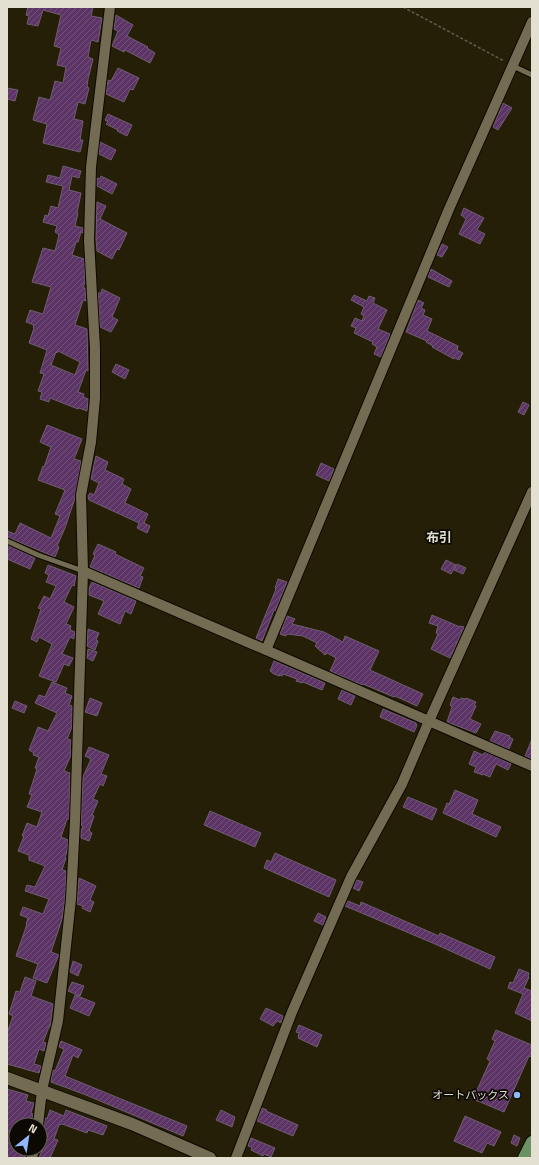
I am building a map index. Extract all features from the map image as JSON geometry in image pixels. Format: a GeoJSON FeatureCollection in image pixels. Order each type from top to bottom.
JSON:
{"type":"FeatureCollection","features":[{"type":"Feature","properties":{"kind":"highway"},"geometry":{"type":"LineString","coordinates":[[524,1158],[532,1142]]}},
{"type":"Feature","properties":{"kind":"street"},"geometry":{"type":"LineString","coordinates":[[39,1117],[42,1090],[58,1022],[71,899],[76,821],[83,571],[81,495],[91,442],[95,398],[95,348],[89,240],[91,167],[110,7]]}},
{"type":"Feature","properties":{"kind":"street"},"geometry":{"type":"LineString","coordinates":[[266,650],[446,216],[532,22]]}},
{"type":"Feature","properties":{"kind":"street"},"geometry":{"type":"LineString","coordinates":[[236,1158],[310,969],[351,878],[402,784],[532,492]]}},
{"type":"Feature","properties":{"kind":"street"},"geometry":{"type":"LineString","coordinates":[[83,571],[532,766]]}},
{"type":"Feature","properties":{"kind":"street"},"geometry":{"type":"LineString","coordinates":[[7,1078],[132,1124],[210,1158]]}},
{"type":"Feature","properties":{"kind":"lane"},"geometry":{"type":"LineString","coordinates":[[513,66],[532,75]]}},
{"type":"Feature","properties":{"kind":"lane"},"geometry":{"type":"LineString","coordinates":[[7,541],[38,555],[83,571]]}},
{"type":"Feature","properties":{"kind":"path"},"geometry":{"type":"LineString","coordinates":[[403,7],[513,66]]}},
{"type":"Feature","properties":{"kind":"building"},"geometry":{"type":"Polygon","coordinates":[[[28,7],[93,7],[91,16],[102,18],[98,42],[91,40],[88,57],[93,59],[88,79],[87,87],[89,88],[85,104],[78,102],[74,119],[83,121],[80,140],[83,140],[80,152],[43,143],[47,124],[33,120],[39,97],[50,100],[55,81],[63,83],[66,67],[57,65],[61,48],[54,46],[61,15],[43,10],[38,26],[27,24],[29,16],[26,15],[28,7]]]}},
{"type":"Feature","properties":{"kind":"building"},"geometry":{"type":"Polygon","coordinates":[[[116,15],[133,25],[127,36],[148,47],[147,48],[155,53],[150,63],[125,50],[124,52],[112,46],[118,31],[114,29],[116,15]]]}},
{"type":"Feature","properties":{"kind":"building"},"geometry":{"type":"Polygon","coordinates":[[[118,68],[139,78],[133,90],[130,89],[124,102],[106,94],[108,80],[111,81],[118,68]]]}},
{"type":"Feature","properties":{"kind":"building"},"geometry":{"type":"Polygon","coordinates":[[[7,88],[18,90],[15,101],[7,99],[7,88]]]}},
{"type":"Feature","properties":{"kind":"building"},"geometry":{"type":"Polygon","coordinates":[[[503,103],[512,108],[498,130],[493,127],[503,103]]]}},
{"type":"Feature","properties":{"kind":"building"},"geometry":{"type":"Polygon","coordinates":[[[108,114],[132,125],[127,136],[106,124],[108,122],[105,120],[108,114]]]}},
{"type":"Feature","properties":{"kind":"building"},"geometry":{"type":"Polygon","coordinates":[[[100,142],[116,150],[111,160],[99,154],[100,142]]]}},
{"type":"Feature","properties":{"kind":"building"},"geometry":{"type":"Polygon","coordinates":[[[63,166],[81,171],[79,178],[72,176],[69,190],[81,193],[75,226],[83,228],[83,233],[81,232],[78,242],[76,242],[72,255],[84,259],[85,282],[83,288],[85,288],[86,301],[83,300],[75,325],[87,329],[88,371],[86,370],[78,392],[84,394],[83,397],[88,399],[87,411],[50,398],[49,402],[40,399],[42,392],[38,391],[44,374],[40,373],[47,350],[29,343],[34,325],[26,322],[30,310],[43,314],[51,287],[32,282],[43,248],[55,251],[59,235],[55,232],[57,226],[43,222],[45,215],[48,216],[51,206],[58,208],[63,186],[46,182],[48,175],[60,178],[63,166]],[[58,351],[57,353],[56,352],[51,365],[75,375],[80,362],[58,351]]]}},
{"type":"Feature","properties":{"kind":"building"},"geometry":{"type":"Polygon","coordinates":[[[101,176],[117,184],[112,194],[97,186],[97,178],[100,179],[101,176]]]}},
{"type":"Feature","properties":{"kind":"building"},"geometry":{"type":"Polygon","coordinates":[[[97,202],[106,206],[100,219],[127,233],[119,250],[117,249],[112,259],[97,251],[97,202]]]}},
{"type":"Feature","properties":{"kind":"building"},"geometry":{"type":"Polygon","coordinates":[[[464,208],[484,218],[477,230],[485,234],[480,244],[459,234],[466,219],[461,215],[464,208]]]}},
{"type":"Feature","properties":{"kind":"building"},"geometry":{"type":"Polygon","coordinates":[[[442,244],[448,247],[442,257],[437,255],[442,244]]]}},
{"type":"Feature","properties":{"kind":"building"},"geometry":{"type":"Polygon","coordinates":[[[431,269],[452,281],[449,287],[428,277],[431,269]]]}},
{"type":"Feature","properties":{"kind":"building"},"geometry":{"type":"Polygon","coordinates":[[[102,289],[120,298],[112,317],[118,320],[111,332],[100,327],[98,293],[101,293],[102,289]]]}},
{"type":"Feature","properties":{"kind":"building"},"geometry":{"type":"Polygon","coordinates":[[[354,295],[367,301],[369,296],[375,298],[373,303],[387,310],[378,329],[390,334],[381,357],[374,354],[377,347],[372,344],[373,342],[354,333],[356,328],[351,326],[355,318],[362,321],[364,316],[361,314],[364,307],[351,300],[354,295]]]}},
{"type":"Feature","properties":{"kind":"building"},"geometry":{"type":"Polygon","coordinates":[[[418,300],[424,303],[421,308],[425,310],[423,315],[432,319],[427,331],[458,346],[457,350],[463,353],[459,360],[454,359],[432,347],[433,346],[426,342],[427,341],[406,332],[418,300]]]}},
{"type":"Feature","properties":{"kind":"building"},"geometry":{"type":"Polygon","coordinates":[[[116,364],[129,370],[125,379],[112,372],[116,364]]]}},
{"type":"Feature","properties":{"kind":"building"},"geometry":{"type":"Polygon","coordinates":[[[523,402],[529,405],[524,415],[518,412],[523,402]]]}},
{"type":"Feature","properties":{"kind":"building"},"geometry":{"type":"Polygon","coordinates":[[[47,425],[82,439],[74,459],[81,461],[75,498],[57,546],[59,547],[55,557],[7,537],[7,531],[15,534],[20,523],[51,538],[60,516],[55,514],[65,490],[38,480],[51,447],[40,442],[47,425]]]}},
{"type":"Feature","properties":{"kind":"building"},"geometry":{"type":"Polygon","coordinates":[[[96,456],[108,462],[105,470],[124,479],[122,484],[131,489],[125,503],[148,514],[144,523],[150,526],[147,533],[137,528],[139,523],[89,500],[88,496],[90,493],[94,495],[99,483],[91,479],[96,456]]]}},
{"type":"Feature","properties":{"kind":"building"},"geometry":{"type":"Polygon","coordinates":[[[321,463],[334,469],[329,481],[316,475],[321,463]]]}},
{"type":"Feature","properties":{"kind":"building"},"geometry":{"type":"Polygon","coordinates":[[[98,544],[116,552],[115,554],[144,568],[140,576],[143,577],[139,588],[90,567],[95,555],[93,554],[98,544]]]}},
{"type":"Feature","properties":{"kind":"building"},"geometry":{"type":"Polygon","coordinates":[[[7,545],[35,558],[30,569],[7,559],[7,545]]]}},
{"type":"Feature","properties":{"kind":"building"},"geometry":{"type":"Polygon","coordinates":[[[446,560],[456,565],[451,574],[441,569],[446,560]]]}},
{"type":"Feature","properties":{"kind":"building"},"geometry":{"type":"Polygon","coordinates":[[[457,564],[466,568],[463,574],[454,570],[457,564]]]}},
{"type":"Feature","properties":{"kind":"building"},"geometry":{"type":"Polygon","coordinates":[[[48,565],[76,576],[74,586],[72,585],[64,602],[74,607],[66,624],[71,626],[70,630],[75,632],[74,639],[70,637],[62,654],[73,658],[69,666],[64,664],[56,682],[39,676],[52,644],[39,637],[37,642],[31,639],[41,609],[38,608],[44,596],[50,599],[56,586],[46,582],[49,575],[45,573],[48,565]]]}},
{"type":"Feature","properties":{"kind":"building"},"geometry":{"type":"Polygon","coordinates":[[[278,579],[287,582],[262,641],[256,638],[276,589],[278,579]]]}},
{"type":"Feature","properties":{"kind":"building"},"geometry":{"type":"Polygon","coordinates":[[[92,582],[136,601],[131,614],[125,611],[120,624],[98,614],[104,601],[89,595],[89,588],[92,582]]]}},
{"type":"Feature","properties":{"kind":"building"},"geometry":{"type":"Polygon","coordinates":[[[432,615],[460,627],[464,627],[450,658],[431,649],[438,634],[436,633],[438,626],[429,623],[432,615]]]}},
{"type":"Feature","properties":{"kind":"building"},"geometry":{"type":"Polygon","coordinates":[[[287,616],[295,619],[292,624],[324,632],[343,642],[345,636],[379,651],[370,670],[423,694],[417,706],[330,671],[336,658],[327,653],[325,655],[315,646],[317,643],[303,636],[287,634],[286,636],[280,634],[287,616]]]}},
{"type":"Feature","properties":{"kind":"building"},"geometry":{"type":"Polygon","coordinates":[[[88,629],[99,633],[96,640],[98,641],[95,650],[87,646],[88,629]]]}},
{"type":"Feature","properties":{"kind":"building"},"geometry":{"type":"Polygon","coordinates":[[[88,649],[97,652],[93,661],[87,658],[88,649]]]}},
{"type":"Feature","properties":{"kind":"building"},"geometry":{"type":"Polygon","coordinates":[[[274,661],[325,683],[322,690],[303,682],[296,681],[297,679],[283,674],[282,676],[279,676],[272,673],[270,671],[274,661]]]}},
{"type":"Feature","properties":{"kind":"building"},"geometry":{"type":"Polygon","coordinates":[[[52,682],[67,688],[65,693],[72,696],[69,705],[72,706],[72,727],[67,739],[71,740],[71,755],[64,771],[70,773],[69,819],[67,819],[61,837],[68,840],[66,858],[62,870],[66,871],[65,898],[62,919],[51,952],[59,955],[47,983],[33,978],[38,964],[16,956],[28,918],[20,915],[23,907],[43,914],[49,899],[25,891],[27,885],[35,887],[45,866],[29,860],[29,855],[18,851],[27,823],[37,827],[42,812],[27,807],[32,795],[29,794],[37,769],[35,768],[39,757],[33,755],[34,753],[29,750],[38,727],[48,731],[57,713],[35,703],[39,695],[45,697],[52,682]]]}},
{"type":"Feature","properties":{"kind":"building"},"geometry":{"type":"Polygon","coordinates":[[[342,690],[355,696],[351,705],[338,699],[342,690]]]}},
{"type":"Feature","properties":{"kind":"building"},"geometry":{"type":"Polygon","coordinates":[[[453,697],[460,700],[461,698],[466,698],[476,702],[474,706],[476,706],[470,719],[481,724],[476,733],[447,722],[452,707],[450,705],[453,697]]]}},
{"type":"Feature","properties":{"kind":"building"},"geometry":{"type":"Polygon","coordinates":[[[90,698],[102,703],[97,716],[85,712],[90,698]]]}},
{"type":"Feature","properties":{"kind":"building"},"geometry":{"type":"Polygon","coordinates":[[[15,701],[27,706],[24,713],[12,708],[15,701]]]}},
{"type":"Feature","properties":{"kind":"building"},"geometry":{"type":"Polygon","coordinates":[[[383,709],[416,723],[417,725],[414,732],[380,717],[383,709]]]}},
{"type":"Feature","properties":{"kind":"building"},"geometry":{"type":"Polygon","coordinates":[[[495,731],[510,736],[509,737],[513,739],[509,749],[490,741],[495,731]]]}},
{"type":"Feature","properties":{"kind":"building"},"geometry":{"type":"Polygon","coordinates":[[[532,739],[532,759],[525,756],[532,739]]]}},
{"type":"Feature","properties":{"kind":"building"},"geometry":{"type":"Polygon","coordinates":[[[89,747],[109,755],[101,774],[107,776],[103,786],[100,784],[93,799],[98,801],[92,815],[94,816],[89,831],[92,833],[89,841],[81,838],[83,826],[81,825],[83,777],[91,759],[85,756],[89,747]]]}},
{"type":"Feature","properties":{"kind":"building"},"geometry":{"type":"Polygon","coordinates":[[[474,751],[483,755],[485,752],[511,764],[508,770],[496,764],[490,777],[474,772],[476,767],[469,764],[474,751]]]}},
{"type":"Feature","properties":{"kind":"building"},"geometry":{"type":"Polygon","coordinates":[[[455,790],[478,800],[472,814],[501,827],[496,837],[443,813],[455,790]]]}},
{"type":"Feature","properties":{"kind":"building"},"geometry":{"type":"Polygon","coordinates":[[[408,797],[437,809],[432,820],[403,807],[408,797]]]}},
{"type":"Feature","properties":{"kind":"building"},"geometry":{"type":"Polygon","coordinates":[[[210,811],[261,833],[255,847],[204,825],[210,811]]]}},
{"type":"Feature","properties":{"kind":"building"},"geometry":{"type":"Polygon","coordinates":[[[275,853],[336,880],[329,897],[264,868],[267,860],[271,862],[275,853]]]}},
{"type":"Feature","properties":{"kind":"building"},"geometry":{"type":"Polygon","coordinates":[[[79,878],[96,886],[90,900],[94,902],[90,912],[82,908],[83,906],[77,904],[79,878]]]}},
{"type":"Feature","properties":{"kind":"building"},"geometry":{"type":"Polygon","coordinates":[[[357,880],[363,882],[359,891],[353,888],[357,880]]]}},
{"type":"Feature","properties":{"kind":"building"},"geometry":{"type":"Polygon","coordinates":[[[348,901],[360,906],[361,902],[439,936],[440,933],[495,957],[490,969],[345,906],[348,901]]]}},
{"type":"Feature","properties":{"kind":"building"},"geometry":{"type":"Polygon","coordinates":[[[318,913],[326,917],[323,925],[314,921],[318,913]]]}},
{"type":"Feature","properties":{"kind":"building"},"geometry":{"type":"Polygon","coordinates":[[[73,961],[82,965],[78,976],[70,972],[73,961]]]}},
{"type":"Feature","properties":{"kind":"building"},"geometry":{"type":"Polygon","coordinates":[[[519,969],[529,973],[529,977],[524,988],[532,991],[532,1021],[515,1013],[523,994],[508,988],[510,982],[513,983],[519,969]]]}},
{"type":"Feature","properties":{"kind":"building"},"geometry":{"type":"Polygon","coordinates":[[[25,977],[36,981],[31,996],[53,1004],[50,1027],[43,1042],[46,1043],[44,1051],[39,1049],[34,1064],[41,1066],[39,1073],[7,1064],[7,1033],[13,1016],[9,1014],[16,991],[20,992],[25,977]]]}},
{"type":"Feature","properties":{"kind":"building"},"geometry":{"type":"Polygon","coordinates":[[[72,982],[84,986],[80,996],[68,991],[72,982]]]}},
{"type":"Feature","properties":{"kind":"building"},"geometry":{"type":"Polygon","coordinates":[[[75,995],[95,1003],[89,1016],[70,1008],[75,995]]]}},
{"type":"Feature","properties":{"kind":"building"},"geometry":{"type":"Polygon","coordinates":[[[266,1008],[283,1016],[281,1023],[277,1021],[273,1026],[260,1019],[266,1008]]]}},
{"type":"Feature","properties":{"kind":"building"},"geometry":{"type":"Polygon","coordinates":[[[299,1025],[322,1035],[317,1047],[298,1038],[299,1033],[296,1032],[299,1025]]]}},
{"type":"Feature","properties":{"kind":"building"},"geometry":{"type":"Polygon","coordinates":[[[496,1030],[532,1045],[532,1057],[529,1056],[504,1112],[473,1099],[490,1061],[487,1059],[495,1041],[492,1039],[496,1030]]]}},
{"type":"Feature","properties":{"kind":"building"},"geometry":{"type":"Polygon","coordinates":[[[61,1041],[82,1050],[78,1058],[73,1055],[65,1076],[187,1126],[183,1136],[86,1095],[51,1082],[53,1070],[55,1071],[64,1049],[59,1047],[61,1041]]]}},
{"type":"Feature","properties":{"kind":"building"},"geometry":{"type":"Polygon","coordinates":[[[7,1089],[28,1095],[26,1101],[34,1103],[31,1113],[33,1114],[33,1117],[8,1117],[8,1157],[24,1157],[7,1158],[7,1089]]]}},
{"type":"Feature","properties":{"kind":"building"},"geometry":{"type":"Polygon","coordinates":[[[262,1108],[298,1125],[293,1136],[257,1121],[262,1108]]]}},
{"type":"Feature","properties":{"kind":"building"},"geometry":{"type":"Polygon","coordinates":[[[50,1110],[64,1116],[66,1110],[107,1126],[103,1135],[88,1130],[87,1133],[62,1124],[59,1125],[54,1139],[58,1140],[50,1158],[39,1158],[48,1157],[48,1117],[50,1110]]]}},
{"type":"Feature","properties":{"kind":"building"},"geometry":{"type":"Polygon","coordinates":[[[221,1110],[235,1117],[232,1127],[216,1120],[221,1110]]]}},
{"type":"Feature","properties":{"kind":"building"},"geometry":{"type":"Polygon","coordinates":[[[465,1116],[501,1132],[494,1146],[487,1143],[482,1153],[454,1141],[465,1116]]]}},
{"type":"Feature","properties":{"kind":"building"},"geometry":{"type":"Polygon","coordinates":[[[514,1135],[520,1138],[517,1146],[511,1143],[514,1135]]]}},
{"type":"Feature","properties":{"kind":"building"},"geometry":{"type":"Polygon","coordinates":[[[251,1138],[275,1148],[271,1157],[264,1154],[263,1156],[251,1150],[252,1147],[248,1146],[251,1138]]]}},
{"type":"Feature","properties":{"kind":"place","name":"オートバックス"},"geometry":{"type":"Point","coordinates":[517,1095]}},
{"type":"Feature","properties":{"kind":"district","name":"布引"},"geometry":{"type":"Point","coordinates":[439,537]}}]}
